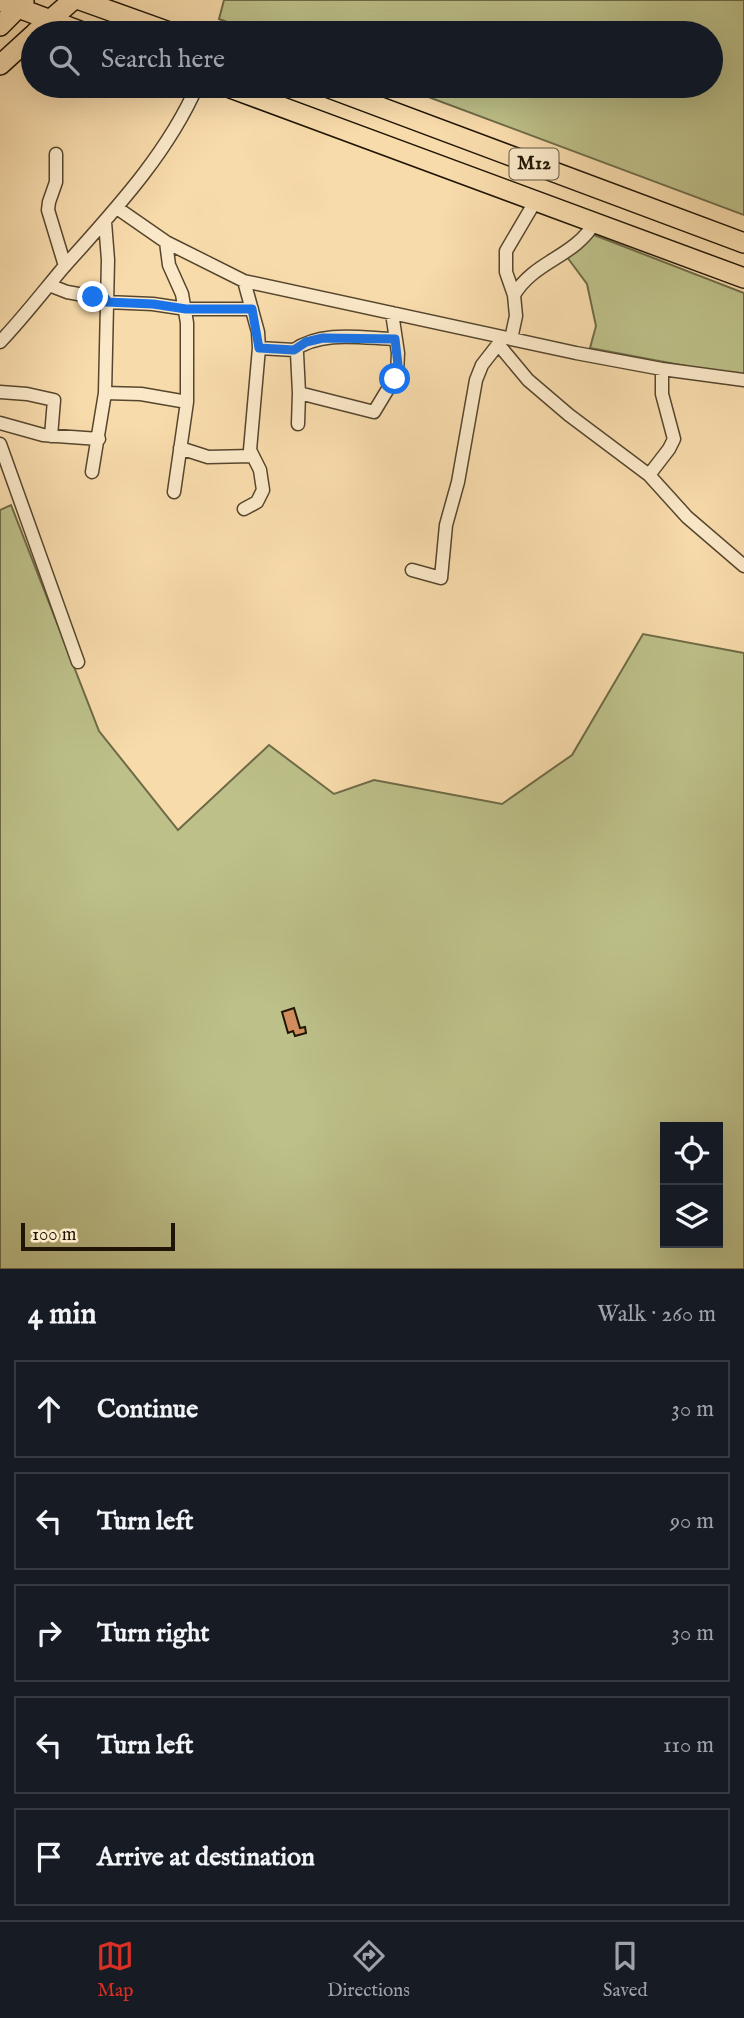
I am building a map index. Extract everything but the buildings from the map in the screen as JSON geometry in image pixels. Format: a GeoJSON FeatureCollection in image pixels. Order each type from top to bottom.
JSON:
{"type":"FeatureCollection","features":[{"type":"Feature","properties":{"kind":"main road"},"geometry":{"type":"LineString","coordinates":[[49,21],[73,0]]}},
{"type":"Feature","properties":{"kind":"main road"},"geometry":{"type":"LineString","coordinates":[[80,0],[139,21]]}},
{"type":"Feature","properties":{"kind":"main road"},"geometry":{"type":"LineString","coordinates":[[0,26],[15,3],[56,21]]}},
{"type":"Feature","properties":{"kind":"main road"},"geometry":{"type":"LineString","coordinates":[[0,65],[21,46]]}},
{"type":"Feature","properties":{"kind":"main road","name":"M12"},"geometry":{"type":"LineString","coordinates":[[258,98],[744,278]]}},
{"type":"Feature","properties":{"kind":"main road","name":"M12"},"geometry":{"type":"LineString","coordinates":[[356,98],[744,243]]}},
{"type":"Feature","properties":{"kind":"street"},"geometry":{"type":"LineString","coordinates":[[0,342],[117,208],[170,135],[190,98]]}},
{"type":"Feature","properties":{"kind":"street"},"geometry":{"type":"LineString","coordinates":[[56,154],[57,182],[48,210],[65,266]]}},
{"type":"Feature","properties":{"kind":"street"},"geometry":{"type":"LineString","coordinates":[[412,570],[441,578],[446,525],[458,482],[476,380],[482,365],[504,340],[516,316],[514,295],[506,272],[506,251],[536,200]]}},
{"type":"Feature","properties":{"kind":"street"},"geometry":{"type":"LineString","coordinates":[[117,208],[166,242],[244,281],[504,340],[662,369],[744,380]]}},
{"type":"Feature","properties":{"kind":"street"},"geometry":{"type":"LineString","coordinates":[[92,472],[105,393],[105,222]]}},
{"type":"Feature","properties":{"kind":"street"},"geometry":{"type":"LineString","coordinates":[[514,295],[521,283],[533,272],[584,239],[595,222]]}},
{"type":"Feature","properties":{"kind":"street"},"geometry":{"type":"LineString","coordinates":[[166,242],[169,265],[186,309],[187,402],[174,492]]}},
{"type":"Feature","properties":{"kind":"street"},"geometry":{"type":"LineString","coordinates":[[244,281],[259,348],[251,444],[252,456],[260,470],[263,490],[257,502],[244,509]]}},
{"type":"Feature","properties":{"kind":"street"},"geometry":{"type":"LineString","coordinates":[[49,285],[106,301],[186,309],[252,309]]}},
{"type":"Feature","properties":{"kind":"street"},"geometry":{"type":"LineString","coordinates":[[299,393],[375,411],[397,374],[398,353],[392,313]]}},
{"type":"Feature","properties":{"kind":"street"},"geometry":{"type":"LineString","coordinates":[[259,348],[294,350],[306,342],[323,338],[395,339]]}},
{"type":"Feature","properties":{"kind":"street"},"geometry":{"type":"LineString","coordinates":[[504,340],[528,380],[569,415],[649,475],[687,517],[741,563],[744,547]]}},
{"type":"Feature","properties":{"kind":"street"},"geometry":{"type":"LineString","coordinates":[[294,350],[299,356],[298,425]]}},
{"type":"Feature","properties":{"kind":"street"},"geometry":{"type":"LineString","coordinates":[[649,475],[674,439],[662,394],[662,369]]}},
{"type":"Feature","properties":{"kind":"street"},"geometry":{"type":"LineString","coordinates":[[0,392],[54,400],[51,436]]}},
{"type":"Feature","properties":{"kind":"street"},"geometry":{"type":"LineString","coordinates":[[105,393],[187,402]]}},
{"type":"Feature","properties":{"kind":"street"},"geometry":{"type":"LineString","coordinates":[[0,424],[51,436],[99,439]]}},
{"type":"Feature","properties":{"kind":"street"},"geometry":{"type":"LineString","coordinates":[[0,444],[78,662]]}},
{"type":"Feature","properties":{"kind":"street"},"geometry":{"type":"LineString","coordinates":[[180,448],[208,457],[252,456]]}},
{"type":"Feature","properties":{"kind":"green space"},"geometry":{"type":"Polygon","coordinates":[[[224,0],[744,0],[744,215],[431,98],[723,98],[723,21],[219,19],[224,0]]]}},
{"type":"Feature","properties":{"kind":"green space"},"geometry":{"type":"Polygon","coordinates":[[[594,235],[744,293],[744,377],[590,348],[596,326],[587,284],[567,257],[594,235]]]}},
{"type":"Feature","properties":{"kind":"green space"},"geometry":{"type":"Polygon","coordinates":[[[11,505],[99,731],[178,830],[269,745],[334,794],[374,780],[502,804],[572,755],[643,634],[744,653],[744,1269],[0,1269],[0,510],[11,505]]]}},
{"type":"Feature","properties":{"kind":"route"},"geometry":{"type":"LineString","coordinates":[[93,297],[106,299],[106,302],[153,304],[186,309],[252,309],[259,348],[294,350],[306,342],[323,338],[395,339],[398,365],[395,379]]}}]}
